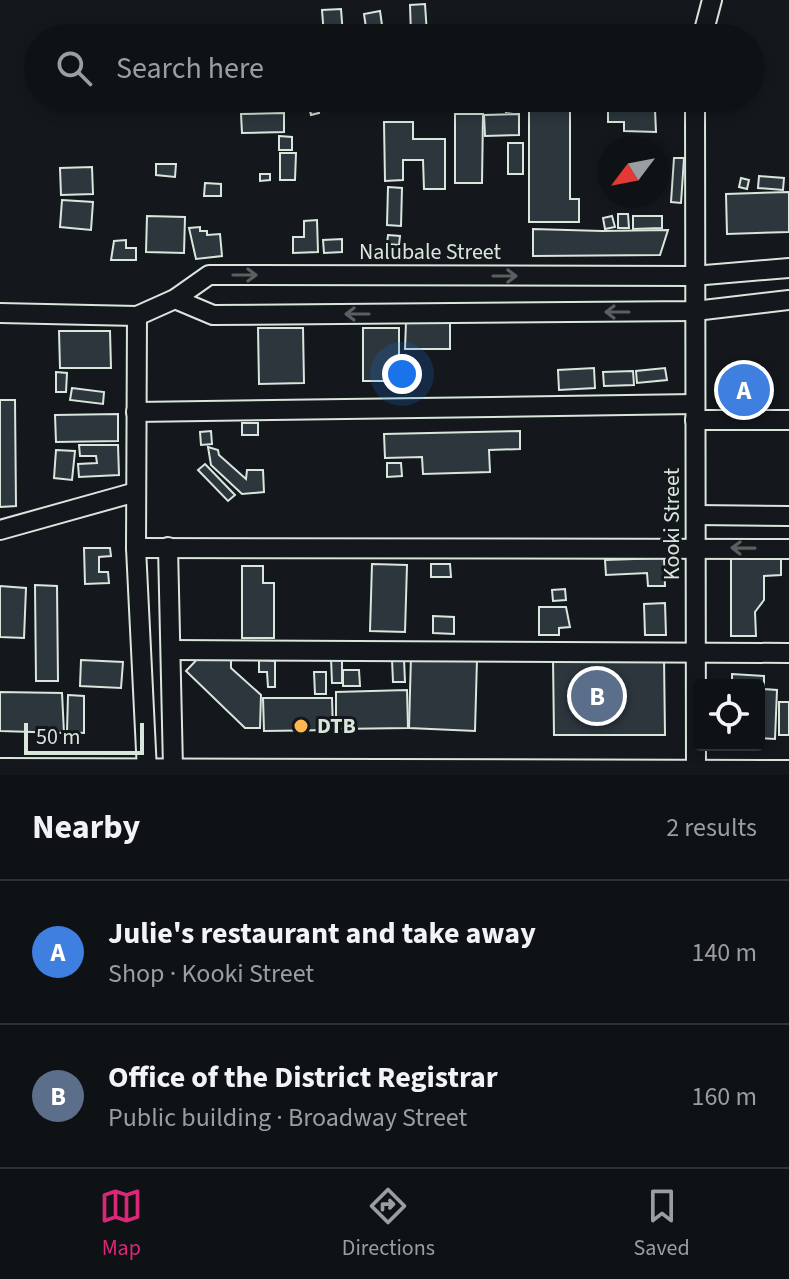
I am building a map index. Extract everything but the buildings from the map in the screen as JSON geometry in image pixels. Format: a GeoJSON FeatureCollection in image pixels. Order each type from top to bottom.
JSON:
{"type":"FeatureCollection","features":[{"type":"Feature","properties":{"kind":"main road"},"geometry":{"type":"LineString","coordinates":[[0,770],[147,771],[173,768],[351,773],[787,773]]}},
{"type":"Feature","properties":{"kind":"street"},"geometry":{"type":"LineString","coordinates":[[706,24],[712,0]]}},
{"type":"Feature","properties":{"kind":"street","name":"Kooki Street"},"geometry":{"type":"LineString","coordinates":[[695,112],[696,772]]}},
{"type":"Feature","properties":{"kind":"street","name":"Nalubale Street"},"geometry":{"type":"LineString","coordinates":[[0,313],[137,316],[175,299],[209,275],[693,276],[789,268]]}},
{"type":"Feature","properties":{"kind":"street"},"geometry":{"type":"LineString","coordinates":[[175,299],[213,315],[695,311],[789,300]]}},
{"type":"Feature","properties":{"kind":"street"},"geometry":{"type":"LineString","coordinates":[[137,316],[136,548],[147,771]]}},
{"type":"Feature","properties":{"kind":"street"},"geometry":{"type":"LineString","coordinates":[[136,412],[695,412],[789,420]]}},
{"type":"Feature","properties":{"kind":"street"},"geometry":{"type":"LineString","coordinates":[[0,530],[136,492]]}},
{"type":"Feature","properties":{"kind":"street"},"geometry":{"type":"LineString","coordinates":[[697,515],[789,516]]}},
{"type":"Feature","properties":{"kind":"street"},"geometry":{"type":"LineString","coordinates":[[168,547],[173,768]]}},
{"type":"Feature","properties":{"kind":"street"},"geometry":{"type":"LineString","coordinates":[[136,548],[789,549]]}},
{"type":"Feature","properties":{"kind":"street"},"geometry":{"type":"LineString","coordinates":[[171,650],[696,650],[789,653]]}},
{"type":"Feature","properties":{"kind":"place","name":"Julie's restaurant and take away"},"geometry":{"type":"Point","coordinates":[744,390]}},
{"type":"Feature","properties":{"kind":"place","name":"Office of the District Registrar"},"geometry":{"type":"Point","coordinates":[597,696]}},
{"type":"Feature","properties":{"kind":"place","name":"DTB"},"geometry":{"type":"Point","coordinates":[301,726]}}]}
